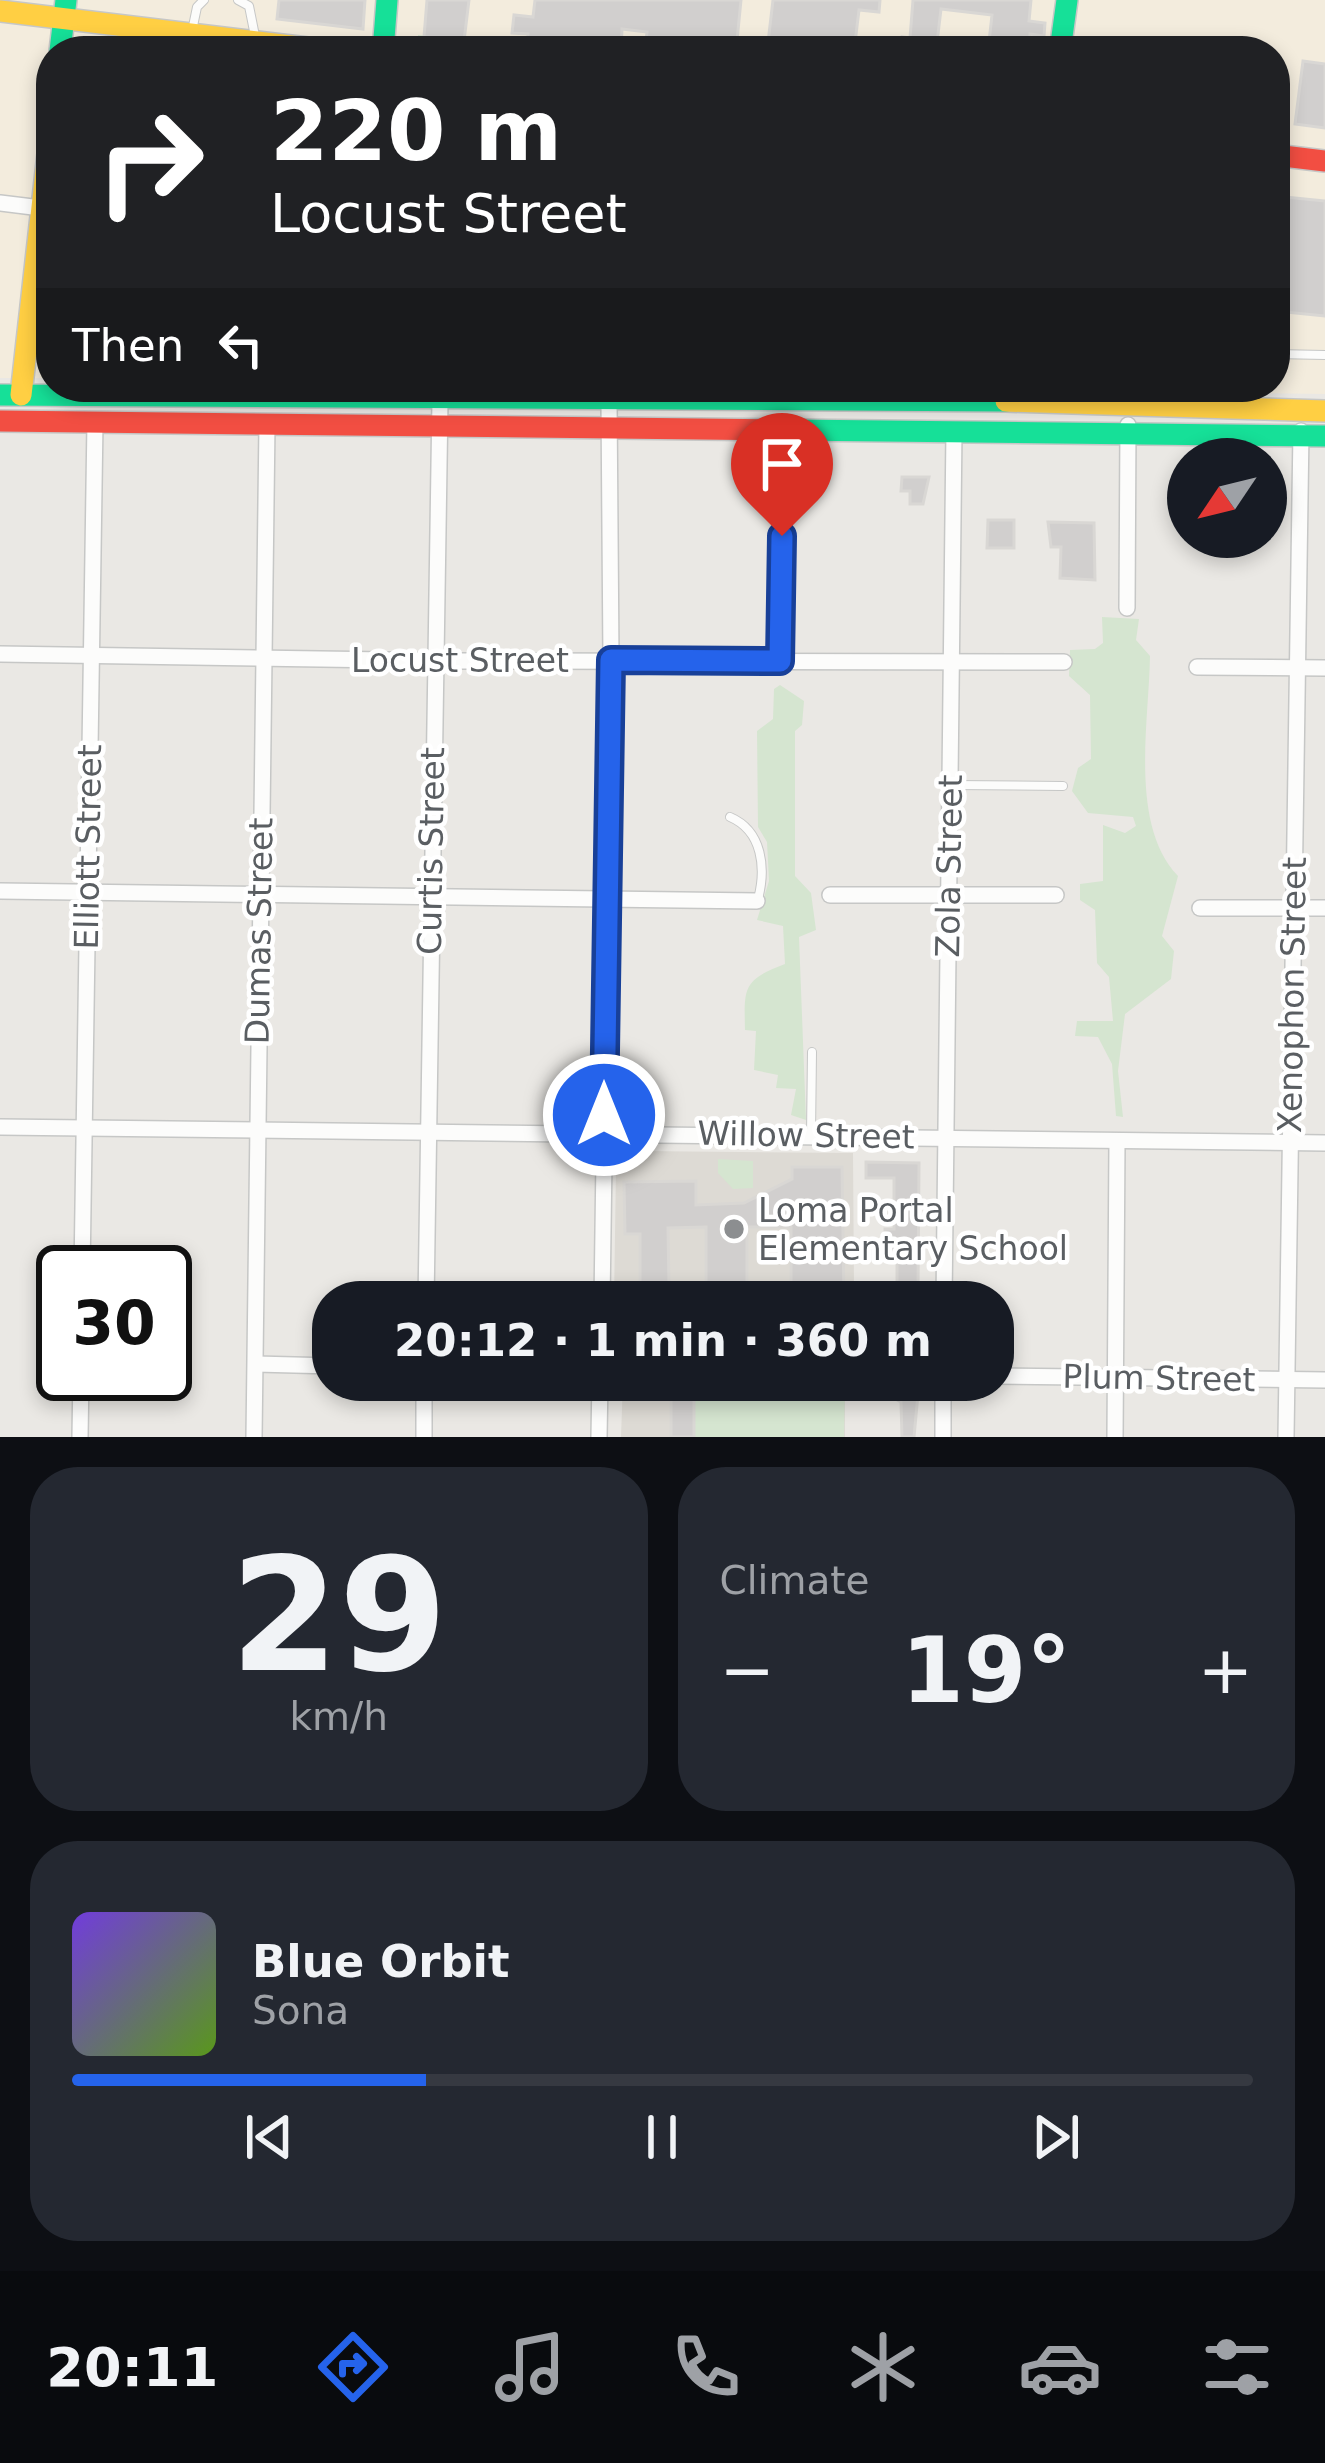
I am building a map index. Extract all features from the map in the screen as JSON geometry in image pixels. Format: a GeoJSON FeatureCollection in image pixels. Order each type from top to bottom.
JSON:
{"type":"FeatureCollection","features":[{"type":"Feature","properties":{"kind":"main road"},"geometry":{"type":"LineString","coordinates":[[383,36],[387,0]]}},
{"type":"Feature","properties":{"kind":"main road"},"geometry":{"type":"LineString","coordinates":[[1062,36],[1067,0]]}},
{"type":"Feature","properties":{"kind":"main road"},"geometry":{"type":"LineString","coordinates":[[0,11],[65,9],[208,36]]}},
{"type":"Feature","properties":{"kind":"main road"},"geometry":{"type":"LineString","coordinates":[[1290,156],[1325,160]]}},
{"type":"Feature","properties":{"kind":"main road"},"geometry":{"type":"LineString","coordinates":[[10,395],[20,371],[36,290]]}},
{"type":"Feature","properties":{"kind":"main road"},"geometry":{"type":"LineString","coordinates":[[349,424],[350,402]]}},
{"type":"Feature","properties":{"kind":"main road"},"geometry":{"type":"LineString","coordinates":[[1016,431],[1018,402]]}},
{"type":"Feature","properties":{"kind":"main road"},"geometry":{"type":"LineString","coordinates":[[1106,402],[1325,411]]}},
{"type":"Feature","properties":{"kind":"main road"},"geometry":{"type":"LineString","coordinates":[[0,421],[1325,436]]}},
{"type":"Feature","properties":{"kind":"street"},"geometry":{"type":"LineString","coordinates":[[0,203],[36,207]]}},
{"type":"Feature","properties":{"kind":"street","name":"Curtis Street"},"geometry":{"type":"LineString","coordinates":[[426,1281],[440,402]]}},
{"type":"Feature","properties":{"kind":"street"},"geometry":{"type":"LineString","coordinates":[[602,1281],[611,660],[609,402]]}},
{"type":"Feature","properties":{"kind":"street"},"geometry":{"type":"LineString","coordinates":[[1126,608],[1128,404]]}},
{"type":"Feature","properties":{"kind":"street","name":"Xenophon Street"},"geometry":{"type":"LineString","coordinates":[[1286,1437],[1301,410]]}},
{"type":"Feature","properties":{"kind":"street","name":"Elliott Street"},"geometry":{"type":"LineString","coordinates":[[82,1245],[95,422]]}},
{"type":"Feature","properties":{"kind":"street","name":"Dumas Street"},"geometry":{"type":"LineString","coordinates":[[254,1437],[267,424]]}},
{"type":"Feature","properties":{"kind":"street"},"geometry":{"type":"LineString","coordinates":[[780,661],[784,429]]}},
{"type":"Feature","properties":{"kind":"street","name":"Zola Street"},"geometry":{"type":"LineString","coordinates":[[944,1281],[954,430]]}},
{"type":"Feature","properties":{"kind":"street","name":"Locust Street"},"geometry":{"type":"LineString","coordinates":[[0,654],[1064,662]]}},
{"type":"Feature","properties":{"kind":"street"},"geometry":{"type":"LineString","coordinates":[[1196,667],[1325,668]]}},
{"type":"Feature","properties":{"kind":"street"},"geometry":{"type":"LineString","coordinates":[[0,891],[757,901]]}},
{"type":"Feature","properties":{"kind":"street"},"geometry":{"type":"LineString","coordinates":[[830,895],[1056,895]]}},
{"type":"Feature","properties":{"kind":"street"},"geometry":{"type":"LineString","coordinates":[[1199,908],[1325,908]]}},
{"type":"Feature","properties":{"kind":"street","name":"Willow Street"},"geometry":{"type":"LineString","coordinates":[[0,1126],[1325,1143]]}},
{"type":"Feature","properties":{"kind":"street"},"geometry":{"type":"LineString","coordinates":[[1114,1437],[1117,1141]]}},
{"type":"Feature","properties":{"kind":"street"},"geometry":{"type":"LineString","coordinates":[[256,1364],[312,1365]]}},
{"type":"Feature","properties":{"kind":"street","name":"Plum Street"},"geometry":{"type":"LineString","coordinates":[[1014,1376],[1325,1380]]}},
{"type":"Feature","properties":{"kind":"street"},"geometry":{"type":"LineString","coordinates":[[80,1437],[81,1401]]}},
{"type":"Feature","properties":{"kind":"street"},"geometry":{"type":"LineString","coordinates":[[424,1401],[424,1437]]}},
{"type":"Feature","properties":{"kind":"street"},"geometry":{"type":"LineString","coordinates":[[599,1437],[600,1401]]}},
{"type":"Feature","properties":{"kind":"street"},"geometry":{"type":"LineString","coordinates":[[943,1401],[943,1437]]}},
{"type":"Feature","properties":{"kind":"lane"},"geometry":{"type":"LineString","coordinates":[[192,34],[196,7],[204,0]]}},
{"type":"Feature","properties":{"kind":"lane"},"geometry":{"type":"LineString","coordinates":[[238,0],[249,6],[255,36]]}},
{"type":"Feature","properties":{"kind":"lane"},"geometry":{"type":"LineString","coordinates":[[1290,355],[1325,356]]}},
{"type":"Feature","properties":{"kind":"lane"},"geometry":{"type":"LineString","coordinates":[[950,785],[1063,786]]}},
{"type":"Feature","properties":{"kind":"lane"},"geometry":{"type":"LineString","coordinates":[[730,817],[742,822],[756,842],[765,874],[757,901]]}},
{"type":"Feature","properties":{"kind":"lane"},"geometry":{"type":"LineString","coordinates":[[811,1134],[812,1052]]}},
{"type":"Feature","properties":{"kind":"shaded area"},"geometry":{"type":"Polygon","coordinates":[[[0,0],[1325,0],[1325,394],[1290,394],[1290,36],[36,36],[36,378],[0,378],[0,0]]]}},
{"type":"Feature","properties":{"kind":"shaded area","name":"Loma Portal Elementary School"},"geometry":{"type":"Polygon","coordinates":[[[629,1153],[853,1153],[854,1281],[614,1281],[616,1169],[629,1153]]]}},
{"type":"Feature","properties":{"kind":"shaded area"},"geometry":{"type":"Polygon","coordinates":[[[622,1401],[845,1401],[845,1437],[621,1437],[622,1401]]]}},
{"type":"Feature","properties":{"kind":"green space"},"geometry":{"type":"Polygon","coordinates":[[[1102,617],[1139,619],[1136,640],[1150,656],[1147,802],[1163,855],[1178,876],[1162,936],[1174,951],[1171,979],[1125,1014],[1118,1071],[1123,1117],[1116,1116],[1112,1064],[1098,1037],[1075,1036],[1077,1021],[1113,1021],[1109,977],[1097,963],[1095,910],[1080,900],[1080,884],[1103,881],[1103,825],[1125,833],[1136,826],[1133,817],[1088,813],[1072,791],[1078,768],[1091,759],[1090,695],[1069,676],[1070,650],[1095,649],[1103,643],[1102,617]]]}},
{"type":"Feature","properties":{"kind":"green space"},"geometry":{"type":"Polygon","coordinates":[[[780,685],[804,701],[802,725],[795,731],[795,876],[811,893],[816,930],[799,937],[806,1120],[791,1115],[796,1089],[776,1088],[778,1075],[754,1070],[756,1031],[745,1030],[749,987],[761,975],[785,964],[783,926],[757,920],[769,881],[767,842],[758,827],[757,731],[773,719],[774,689],[780,685]]]}},
{"type":"Feature","properties":{"kind":"green space"},"geometry":{"type":"Polygon","coordinates":[[[718,1159],[753,1161],[753,1188],[733,1189],[718,1173],[718,1159]]]}},
{"type":"Feature","properties":{"kind":"green space"},"geometry":{"type":"Polygon","coordinates":[[[694,1401],[845,1401],[844,1437],[694,1437],[694,1401]]]}},
{"type":"Feature","properties":{"kind":"building"},"geometry":{"type":"Polygon","coordinates":[[[279,0],[365,0],[363,29],[277,19],[279,0]]]}},
{"type":"Feature","properties":{"kind":"building"},"geometry":{"type":"Polygon","coordinates":[[[427,0],[469,0],[465,36],[424,36],[427,0]]]}},
{"type":"Feature","properties":{"kind":"building"},"geometry":{"type":"Polygon","coordinates":[[[535,0],[741,0],[737,36],[647,36],[647,32],[622,29],[622,36],[512,33],[514,15],[533,17],[535,0]]]}},
{"type":"Feature","properties":{"kind":"building"},"geometry":{"type":"Polygon","coordinates":[[[773,0],[880,0],[879,12],[859,10],[856,36],[769,36],[773,0]]]}},
{"type":"Feature","properties":{"kind":"building"},"geometry":{"type":"Polygon","coordinates":[[[913,0],[1031,0],[1029,21],[1045,23],[1044,36],[990,36],[992,15],[941,9],[938,36],[910,36],[913,0]]]}},
{"type":"Feature","properties":{"kind":"building"},"geometry":{"type":"Polygon","coordinates":[[[1303,61],[1325,64],[1325,128],[1295,124],[1303,61]]]}},
{"type":"Feature","properties":{"kind":"building"},"geometry":{"type":"Polygon","coordinates":[[[1290,198],[1325,201],[1325,316],[1290,312],[1290,198]]]}},
{"type":"Feature","properties":{"kind":"building"},"geometry":{"type":"Polygon","coordinates":[[[902,477],[929,477],[923,504],[910,504],[910,491],[901,491],[902,477]]]}},
{"type":"Feature","properties":{"kind":"building"},"geometry":{"type":"Polygon","coordinates":[[[988,520],[1014,520],[1014,548],[987,548],[988,520]]]}},
{"type":"Feature","properties":{"kind":"building"},"geometry":{"type":"Polygon","coordinates":[[[1048,522],[1094,523],[1095,580],[1060,578],[1061,547],[1051,547],[1048,522]]]}},
{"type":"Feature","properties":{"kind":"building"},"geometry":{"type":"Polygon","coordinates":[[[866,1162],[919,1163],[918,1281],[897,1281],[897,1252],[885,1252],[885,1229],[894,1229],[894,1178],[866,1178],[866,1162]]]}},
{"type":"Feature","properties":{"kind":"building"},"geometry":{"type":"Polygon","coordinates":[[[792,1167],[842,1167],[844,1281],[791,1281],[791,1227],[747,1227],[747,1281],[706,1281],[706,1227],[668,1228],[669,1281],[640,1281],[640,1234],[625,1234],[624,1182],[696,1181],[696,1205],[744,1203],[792,1179],[792,1167]]]}},
{"type":"Feature","properties":{"kind":"building"},"geometry":{"type":"Polygon","coordinates":[[[671,1401],[694,1401],[694,1437],[671,1437],[671,1401]]]}},
{"type":"Feature","properties":{"kind":"building"},"geometry":{"type":"Polygon","coordinates":[[[917,1401],[914,1437],[902,1437],[901,1402],[917,1401]]]}},
{"type":"Feature","properties":{"kind":"traffic: fast"},"geometry":{"type":"LineString","coordinates":[[62,36],[66,0]]}},
{"type":"Feature","properties":{"kind":"traffic: fast"},"geometry":{"type":"LineString","coordinates":[[384,36],[387,0]]}},
{"type":"Feature","properties":{"kind":"traffic: fast"},"geometry":{"type":"LineString","coordinates":[[1062,36],[1067,0]]}},
{"type":"Feature","properties":{"kind":"traffic: fast"},"geometry":{"type":"LineString","coordinates":[[0,395],[36,395]]}},
{"type":"Feature","properties":{"kind":"traffic: fast"},"geometry":{"type":"LineString","coordinates":[[793,430],[1325,436]]}},
{"type":"Feature","properties":{"kind":"traffic: slow"},"geometry":{"type":"LineString","coordinates":[[0,11],[208,36]]}},
{"type":"Feature","properties":{"kind":"traffic: slow"},"geometry":{"type":"LineString","coordinates":[[21,395],[36,261]]}},
{"type":"Feature","properties":{"kind":"traffic: slow"},"geometry":{"type":"LineString","coordinates":[[1038,402],[1325,411]]}},
{"type":"Feature","properties":{"kind":"traffic: jam"},"geometry":{"type":"LineString","coordinates":[[1290,157],[1325,161]]}},
{"type":"Feature","properties":{"kind":"traffic: jam"},"geometry":{"type":"LineString","coordinates":[[0,421],[793,430]]}},
{"type":"Feature","properties":{"kind":"place","name":"Loma Portal Elementary School"},"geometry":{"type":"Point","coordinates":[734,1229]}},
{"type":"Feature","properties":{"kind":"route"},"geometry":{"type":"LineString","coordinates":[[604,1115],[611,660],[780,661],[782,536]]}}]}
